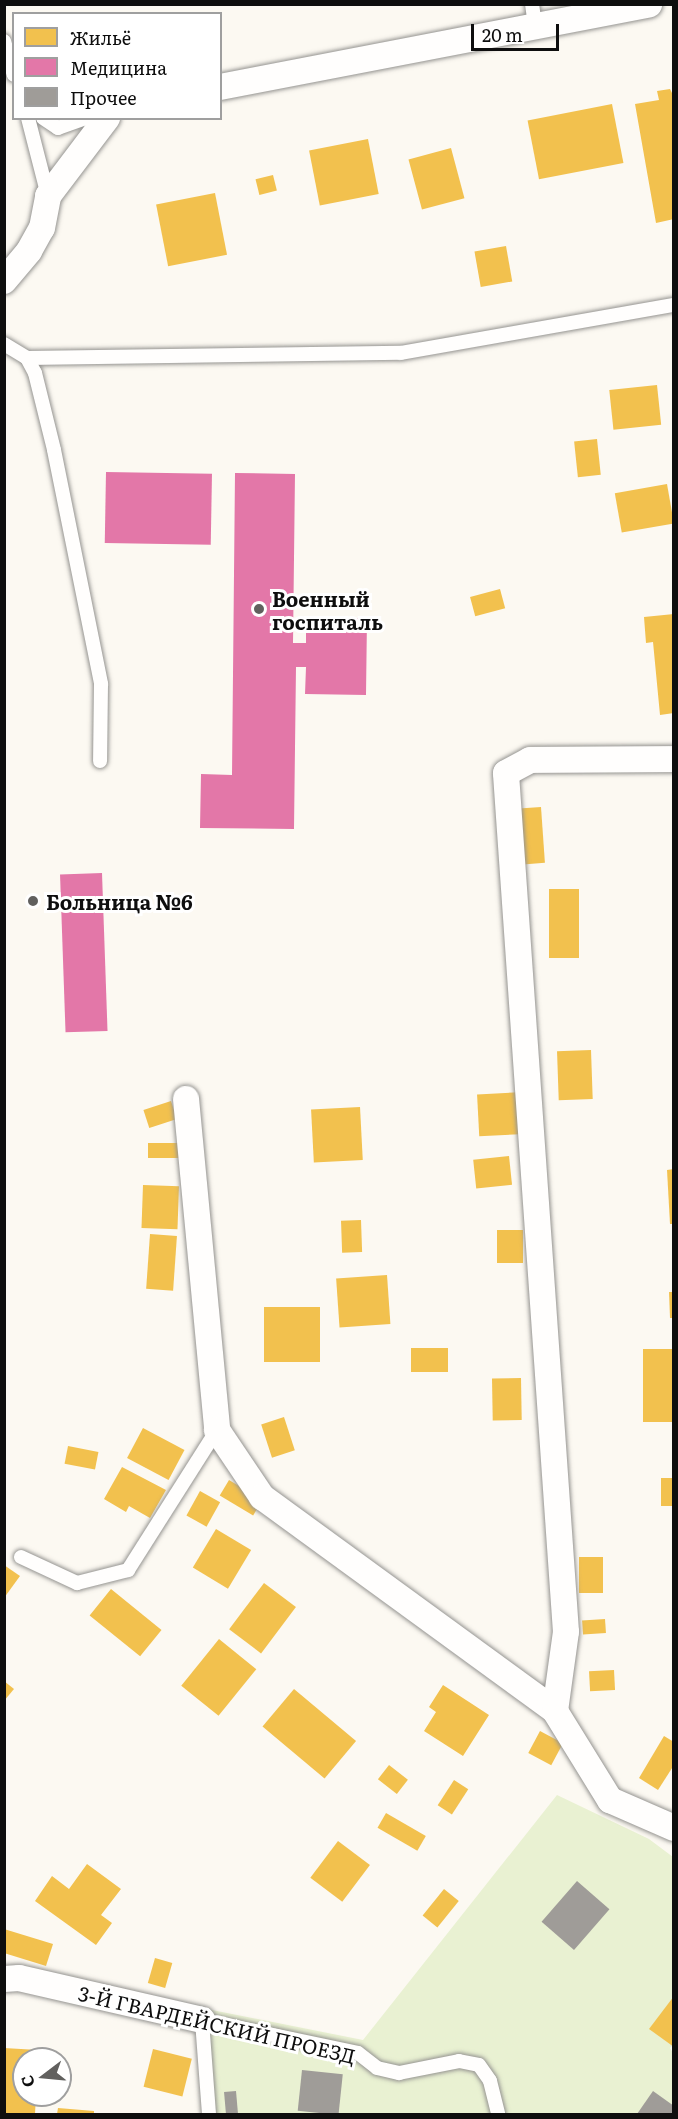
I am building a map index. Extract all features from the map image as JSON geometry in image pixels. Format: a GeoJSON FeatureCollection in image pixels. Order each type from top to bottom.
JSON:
{"type":"FeatureCollection","features":[{"type":"Feature","properties":{"kind":"street"},"geometry":{"type":"LineString","coordinates":[[222,87],[533,15],[649,4]]}},
{"type":"Feature","properties":{"kind":"street"},"geometry":{"type":"LineString","coordinates":[[4,281],[29,251],[42,228],[48,196],[105,120]]}},
{"type":"Feature","properties":{"kind":"street"},"geometry":{"type":"LineString","coordinates":[[555,1712],[566,1632],[506,773],[530,760],[674,759]]}},
{"type":"Feature","properties":{"kind":"street"},"geometry":{"type":"LineString","coordinates":[[186,1100],[217,1430],[262,1497],[555,1712],[609,1800],[674,1828]]}},
{"type":"Feature","properties":{"kind":"street","name":"3-Й ГВАРДЕЙСКИЙ ПРОЕЗД"},"geometry":{"type":"LineString","coordinates":[[4,1979],[19,1978],[202,2020]]}},
{"type":"Feature","properties":{"kind":"lane"},"geometry":{"type":"LineString","coordinates":[[4,41],[11,58]]}},
{"type":"Feature","properties":{"kind":"lane"},"geometry":{"type":"LineString","coordinates":[[29,120],[48,196]]}},
{"type":"Feature","properties":{"kind":"lane"},"geometry":{"type":"LineString","coordinates":[[46,120],[58,128],[79,120]]}},
{"type":"Feature","properties":{"kind":"lane"},"geometry":{"type":"LineString","coordinates":[[27,358],[401,353],[674,305]]}},
{"type":"Feature","properties":{"kind":"lane"},"geometry":{"type":"LineString","coordinates":[[4,344],[27,358],[35,372],[54,450],[101,684],[100,761]]}},
{"type":"Feature","properties":{"kind":"lane"},"geometry":{"type":"LineString","coordinates":[[21,1557],[77,1582],[128,1570],[217,1430]]}},
{"type":"Feature","properties":{"kind":"lane"},"geometry":{"type":"LineString","coordinates":[[202,2020],[209,2115]]}},
{"type":"Feature","properties":{"kind":"lane","name":"3-Й ГВАРДЕЙСКИЙ ПРОЕЗД"},"geometry":{"type":"LineString","coordinates":[[202,2020],[358,2053],[377,2068],[399,2073],[459,2061],[479,2065],[490,2081],[498,2115]]}},
{"type":"Feature","properties":{"kind":"green space"},"geometry":{"type":"Polygon","coordinates":[[[557,1795],[649,1839],[673,1857],[674,2044],[670,2048],[673,2053],[673,2114],[204,2114],[202,2008],[363,2040],[557,1795]]]}},
{"type":"Feature","properties":{"kind":"building: Жильё"},"geometry":{"type":"Polygon","coordinates":[[[670,89],[674,97],[674,219],[656,223],[635,104],[659,100],[657,91],[670,89]]]}},
{"type":"Feature","properties":{"kind":"building: Жильё"},"geometry":{"type":"Polygon","coordinates":[[[612,104],[623,163],[539,179],[528,120],[612,104]]]}},
{"type":"Feature","properties":{"kind":"building: Жильё"},"geometry":{"type":"Polygon","coordinates":[[[368,139],[379,194],[320,205],[309,150],[368,139]]]}},
{"type":"Feature","properties":{"kind":"building: Жильё"},"geometry":{"type":"Polygon","coordinates":[[[451,148],[464,198],[422,210],[408,159],[451,148]]]}},
{"type":"Feature","properties":{"kind":"building: Жильё"},"geometry":{"type":"Polygon","coordinates":[[[273,175],[277,191],[259,195],[256,179],[273,175]]]}},
{"type":"Feature","properties":{"kind":"building: Жильё"},"geometry":{"type":"Polygon","coordinates":[[[215,193],[227,255],[168,266],[156,204],[215,193]]]}},
{"type":"Feature","properties":{"kind":"building: Жильё"},"geometry":{"type":"Polygon","coordinates":[[[506,246],[512,281],[481,287],[474,252],[506,246]]]}},
{"type":"Feature","properties":{"kind":"building: Жильё"},"geometry":{"type":"Polygon","coordinates":[[[657,385],[661,425],[613,430],[609,390],[657,385]]]}},
{"type":"Feature","properties":{"kind":"building: Жильё"},"geometry":{"type":"Polygon","coordinates":[[[597,439],[601,475],[578,477],[574,441],[597,439]]]}},
{"type":"Feature","properties":{"kind":"building: Жильё"},"geometry":{"type":"Polygon","coordinates":[[[667,484],[674,523],[622,533],[615,493],[667,484]]]}},
{"type":"Feature","properties":{"kind":"building: Жильё"},"geometry":{"type":"Polygon","coordinates":[[[500,589],[505,608],[475,616],[470,597],[500,589]]]}},
{"type":"Feature","properties":{"kind":"building: Жильё"},"geometry":{"type":"Polygon","coordinates":[[[674,614],[674,713],[660,715],[653,642],[646,643],[644,617],[674,614]]]}},
{"type":"Feature","properties":{"kind":"building: Жильё"},"geometry":{"type":"Polygon","coordinates":[[[541,807],[545,863],[523,864],[519,809],[541,807]]]}},
{"type":"Feature","properties":{"kind":"building: Жильё"},"geometry":{"type":"Polygon","coordinates":[[[549,889],[579,889],[579,958],[549,958],[549,889]]]}},
{"type":"Feature","properties":{"kind":"building: Жильё"},"geometry":{"type":"Polygon","coordinates":[[[591,1050],[593,1099],[559,1100],[557,1051],[591,1050]]]}},
{"type":"Feature","properties":{"kind":"building: Жильё"},"geometry":{"type":"Polygon","coordinates":[[[523,1092],[525,1134],[479,1136],[477,1094],[523,1092]]]}},
{"type":"Feature","properties":{"kind":"building: Жильё"},"geometry":{"type":"Polygon","coordinates":[[[171,1101],[177,1119],[149,1128],[143,1110],[171,1101]]]}},
{"type":"Feature","properties":{"kind":"building: Жильё"},"geometry":{"type":"Polygon","coordinates":[[[360,1107],[363,1160],[314,1162],[311,1110],[360,1107]]]}},
{"type":"Feature","properties":{"kind":"building: Жильё"},"geometry":{"type":"Polygon","coordinates":[[[148,1143],[182,1143],[182,1158],[148,1158],[148,1143]]]}},
{"type":"Feature","properties":{"kind":"building: Жильё"},"geometry":{"type":"Polygon","coordinates":[[[509,1156],[512,1185],[476,1189],[473,1160],[509,1156]]]}},
{"type":"Feature","properties":{"kind":"building: Жильё"},"geometry":{"type":"Polygon","coordinates":[[[674,1169],[674,1224],[670,1224],[667,1170],[674,1169]]]}},
{"type":"Feature","properties":{"kind":"building: Жильё"},"geometry":{"type":"Polygon","coordinates":[[[143,1185],[179,1186],[177,1229],[141,1228],[143,1185]]]}},
{"type":"Feature","properties":{"kind":"building: Жильё"},"geometry":{"type":"Polygon","coordinates":[[[361,1220],[362,1252],[342,1253],[341,1221],[361,1220]]]}},
{"type":"Feature","properties":{"kind":"building: Жильё"},"geometry":{"type":"Polygon","coordinates":[[[497,1230],[523,1230],[523,1263],[497,1263],[497,1230]]]}},
{"type":"Feature","properties":{"kind":"building: Жильё"},"geometry":{"type":"Polygon","coordinates":[[[150,1234],[177,1236],[173,1291],[146,1289],[150,1234]]]}},
{"type":"Feature","properties":{"kind":"building: Жильё"},"geometry":{"type":"Polygon","coordinates":[[[387,1275],[390,1324],[340,1327],[336,1279],[387,1275]]]}},
{"type":"Feature","properties":{"kind":"building: Жильё"},"geometry":{"type":"Polygon","coordinates":[[[669,1292],[674,1292],[674,1318],[670,1318],[669,1292]]]}},
{"type":"Feature","properties":{"kind":"building: Жильё"},"geometry":{"type":"Polygon","coordinates":[[[264,1307],[320,1307],[320,1362],[264,1362],[264,1307]]]}},
{"type":"Feature","properties":{"kind":"building: Жильё"},"geometry":{"type":"Polygon","coordinates":[[[411,1348],[448,1348],[448,1372],[411,1372],[411,1348]]]}},
{"type":"Feature","properties":{"kind":"building: Жильё"},"geometry":{"type":"Polygon","coordinates":[[[643,1349],[674,1349],[674,1422],[643,1422],[643,1349]]]}},
{"type":"Feature","properties":{"kind":"building: Жильё"},"geometry":{"type":"Polygon","coordinates":[[[521,1378],[522,1420],[493,1420],[492,1379],[521,1378]]]}},
{"type":"Feature","properties":{"kind":"building: Жильё"},"geometry":{"type":"Polygon","coordinates":[[[284,1417],[295,1450],[272,1458],[261,1424],[284,1417]]]}},
{"type":"Feature","properties":{"kind":"building: Жильё"},"geometry":{"type":"Polygon","coordinates":[[[143,1428],[184,1450],[169,1480],[127,1458],[143,1428]]]}},
{"type":"Feature","properties":{"kind":"building: Жильё"},"geometry":{"type":"Polygon","coordinates":[[[68,1446],[98,1452],[95,1470],[65,1464],[68,1446]]]}},
{"type":"Feature","properties":{"kind":"building: Жильё"},"geometry":{"type":"Polygon","coordinates":[[[122,1467],[166,1490],[150,1518],[129,1506],[126,1512],[104,1499],[122,1467]]]}},
{"type":"Feature","properties":{"kind":"building: Жильё"},"geometry":{"type":"Polygon","coordinates":[[[661,1478],[674,1478],[674,1506],[661,1506],[661,1478]]]}},
{"type":"Feature","properties":{"kind":"building: Жильё"},"geometry":{"type":"Polygon","coordinates":[[[229,1480],[262,1500],[253,1516],[220,1495],[229,1480]]]}},
{"type":"Feature","properties":{"kind":"building: Жильё"},"geometry":{"type":"Polygon","coordinates":[[[200,1491],[220,1502],[207,1527],[186,1515],[200,1491]]]}},
{"type":"Feature","properties":{"kind":"building: Жильё"},"geometry":{"type":"Polygon","coordinates":[[[216,1529],[251,1550],[228,1589],[193,1568],[216,1529]]]}},
{"type":"Feature","properties":{"kind":"building: Жильё"},"geometry":{"type":"Polygon","coordinates":[[[579,1557],[603,1557],[603,1593],[579,1593],[579,1557]]]}},
{"type":"Feature","properties":{"kind":"building: Жильё"},"geometry":{"type":"Polygon","coordinates":[[[4,1565],[20,1576],[4,1598],[4,1565]]]}},
{"type":"Feature","properties":{"kind":"building: Жильё"},"geometry":{"type":"Polygon","coordinates":[[[264,1583],[296,1607],[261,1653],[229,1629],[264,1583]]]}},
{"type":"Feature","properties":{"kind":"building: Жильё"},"geometry":{"type":"Polygon","coordinates":[[[111,1589],[162,1630],[140,1656],[90,1615],[111,1589]]]}},
{"type":"Feature","properties":{"kind":"building: Жильё"},"geometry":{"type":"Polygon","coordinates":[[[605,1619],[606,1633],[583,1635],[582,1621],[605,1619]]]}},
{"type":"Feature","properties":{"kind":"building: Жильё"},"geometry":{"type":"Polygon","coordinates":[[[219,1639],[256,1669],[219,1716],[181,1686],[219,1639]]]}},
{"type":"Feature","properties":{"kind":"building: Жильё"},"geometry":{"type":"Polygon","coordinates":[[[614,1670],[615,1690],[590,1691],[589,1671],[614,1670]]]}},
{"type":"Feature","properties":{"kind":"building: Жильё"},"geometry":{"type":"Polygon","coordinates":[[[4,1681],[14,1689],[4,1701],[4,1681]]]}},
{"type":"Feature","properties":{"kind":"building: Жильё"},"geometry":{"type":"Polygon","coordinates":[[[443,1685],[489,1715],[463,1756],[424,1731],[436,1712],[429,1707],[443,1685]]]}},
{"type":"Feature","properties":{"kind":"building: Жильё"},"geometry":{"type":"Polygon","coordinates":[[[294,1689],[356,1741],[325,1779],[263,1727],[294,1689]]]}},
{"type":"Feature","properties":{"kind":"building: Жильё"},"geometry":{"type":"Polygon","coordinates":[[[540,1731],[563,1743],[551,1765],[528,1753],[540,1731]]]}},
{"type":"Feature","properties":{"kind":"building: Жильё"},"geometry":{"type":"Polygon","coordinates":[[[664,1736],[674,1742],[674,1765],[658,1790],[639,1778],[664,1736]]]}},
{"type":"Feature","properties":{"kind":"building: Жильё"},"geometry":{"type":"Polygon","coordinates":[[[389,1765],[408,1780],[397,1794],[378,1779],[389,1765]]]}},
{"type":"Feature","properties":{"kind":"building: Жильё"},"geometry":{"type":"Polygon","coordinates":[[[454,1780],[468,1789],[452,1814],[438,1805],[454,1780]]]}},
{"type":"Feature","properties":{"kind":"building: Жильё"},"geometry":{"type":"Polygon","coordinates":[[[386,1813],[426,1836],[417,1851],[378,1828],[386,1813]]]}},
{"type":"Feature","properties":{"kind":"building: Жильё"},"geometry":{"type":"Polygon","coordinates":[[[338,1841],[370,1865],[342,1902],[310,1878],[338,1841]]]}},
{"type":"Feature","properties":{"kind":"building: Жильё"},"geometry":{"type":"Polygon","coordinates":[[[87,1864],[121,1889],[101,1915],[112,1923],[96,1945],[35,1901],[52,1876],[69,1889],[87,1864]]]}},
{"type":"Feature","properties":{"kind":"building: Жильё"},"geometry":{"type":"Polygon","coordinates":[[[444,1889],[459,1901],[437,1927],[423,1915],[444,1889]]]}},
{"type":"Feature","properties":{"kind":"building: Жильё"},"geometry":{"type":"Polygon","coordinates":[[[4,1929],[53,1944],[46,1966],[4,1953],[4,1929]]]}},
{"type":"Feature","properties":{"kind":"building: Жильё"},"geometry":{"type":"Polygon","coordinates":[[[155,1958],[172,1963],[165,1988],[148,1983],[155,1958]]]}},
{"type":"Feature","properties":{"kind":"building: Жильё"},"geometry":{"type":"Polygon","coordinates":[[[674,1996],[674,2047],[649,2029],[674,1996]]]}},
{"type":"Feature","properties":{"kind":"building: Жильё"},"geometry":{"type":"Polygon","coordinates":[[[4,2048],[12,2048],[12,2107],[35,2107],[35,2114],[4,2114],[4,2048]]]}},
{"type":"Feature","properties":{"kind":"building: Жильё"},"geometry":{"type":"Polygon","coordinates":[[[153,2049],[192,2059],[182,2097],[144,2087],[153,2049]]]}},
{"type":"Feature","properties":{"kind":"building: Жильё"},"geometry":{"type":"Polygon","coordinates":[[[58,2108],[94,2111],[94,2114],[57,2114],[58,2108]]]}},
{"type":"Feature","properties":{"kind":"building: Медицина"},"geometry":{"type":"Polygon","coordinates":[[[106,472],[212,474],[211,545],[105,543],[106,472]]]}},
{"type":"Feature","properties":{"kind":"building: Медицина"},"geometry":{"type":"Polygon","coordinates":[[[235,473],[295,474],[293,643],[306,643],[306,618],[367,618],[366,695],[305,694],[306,667],[296,667],[294,829],[200,828],[201,774],[232,775],[235,473]]]}},
{"type":"Feature","properties":{"kind":"building: Медицина"},"geometry":{"type":"Polygon","coordinates":[[[102,873],[108,1031],[66,1032],[60,874],[102,873]]]}},
{"type":"Feature","properties":{"kind":"building: Прочее"},"geometry":{"type":"Polygon","coordinates":[[[577,1881],[609,1909],[574,1950],[542,1922],[577,1881]]]}},
{"type":"Feature","properties":{"kind":"building: Прочее"},"geometry":{"type":"Polygon","coordinates":[[[302,2070],[343,2074],[339,2114],[298,2111],[302,2070]]]}},
{"type":"Feature","properties":{"kind":"building: Прочее"},"geometry":{"type":"Polygon","coordinates":[[[236,2091],[238,2114],[226,2114],[224,2092],[236,2091]]]}},
{"type":"Feature","properties":{"kind":"building: Прочее"},"geometry":{"type":"Polygon","coordinates":[[[653,2091],[674,2106],[674,2114],[637,2114],[653,2091]]]}},
{"type":"Feature","properties":{"kind":"place","name":"Военный госпиталь"},"geometry":{"type":"Point","coordinates":[259,609]}},
{"type":"Feature","properties":{"kind":"place","name":"Больница №6"},"geometry":{"type":"Point","coordinates":[33,901]}}]}
